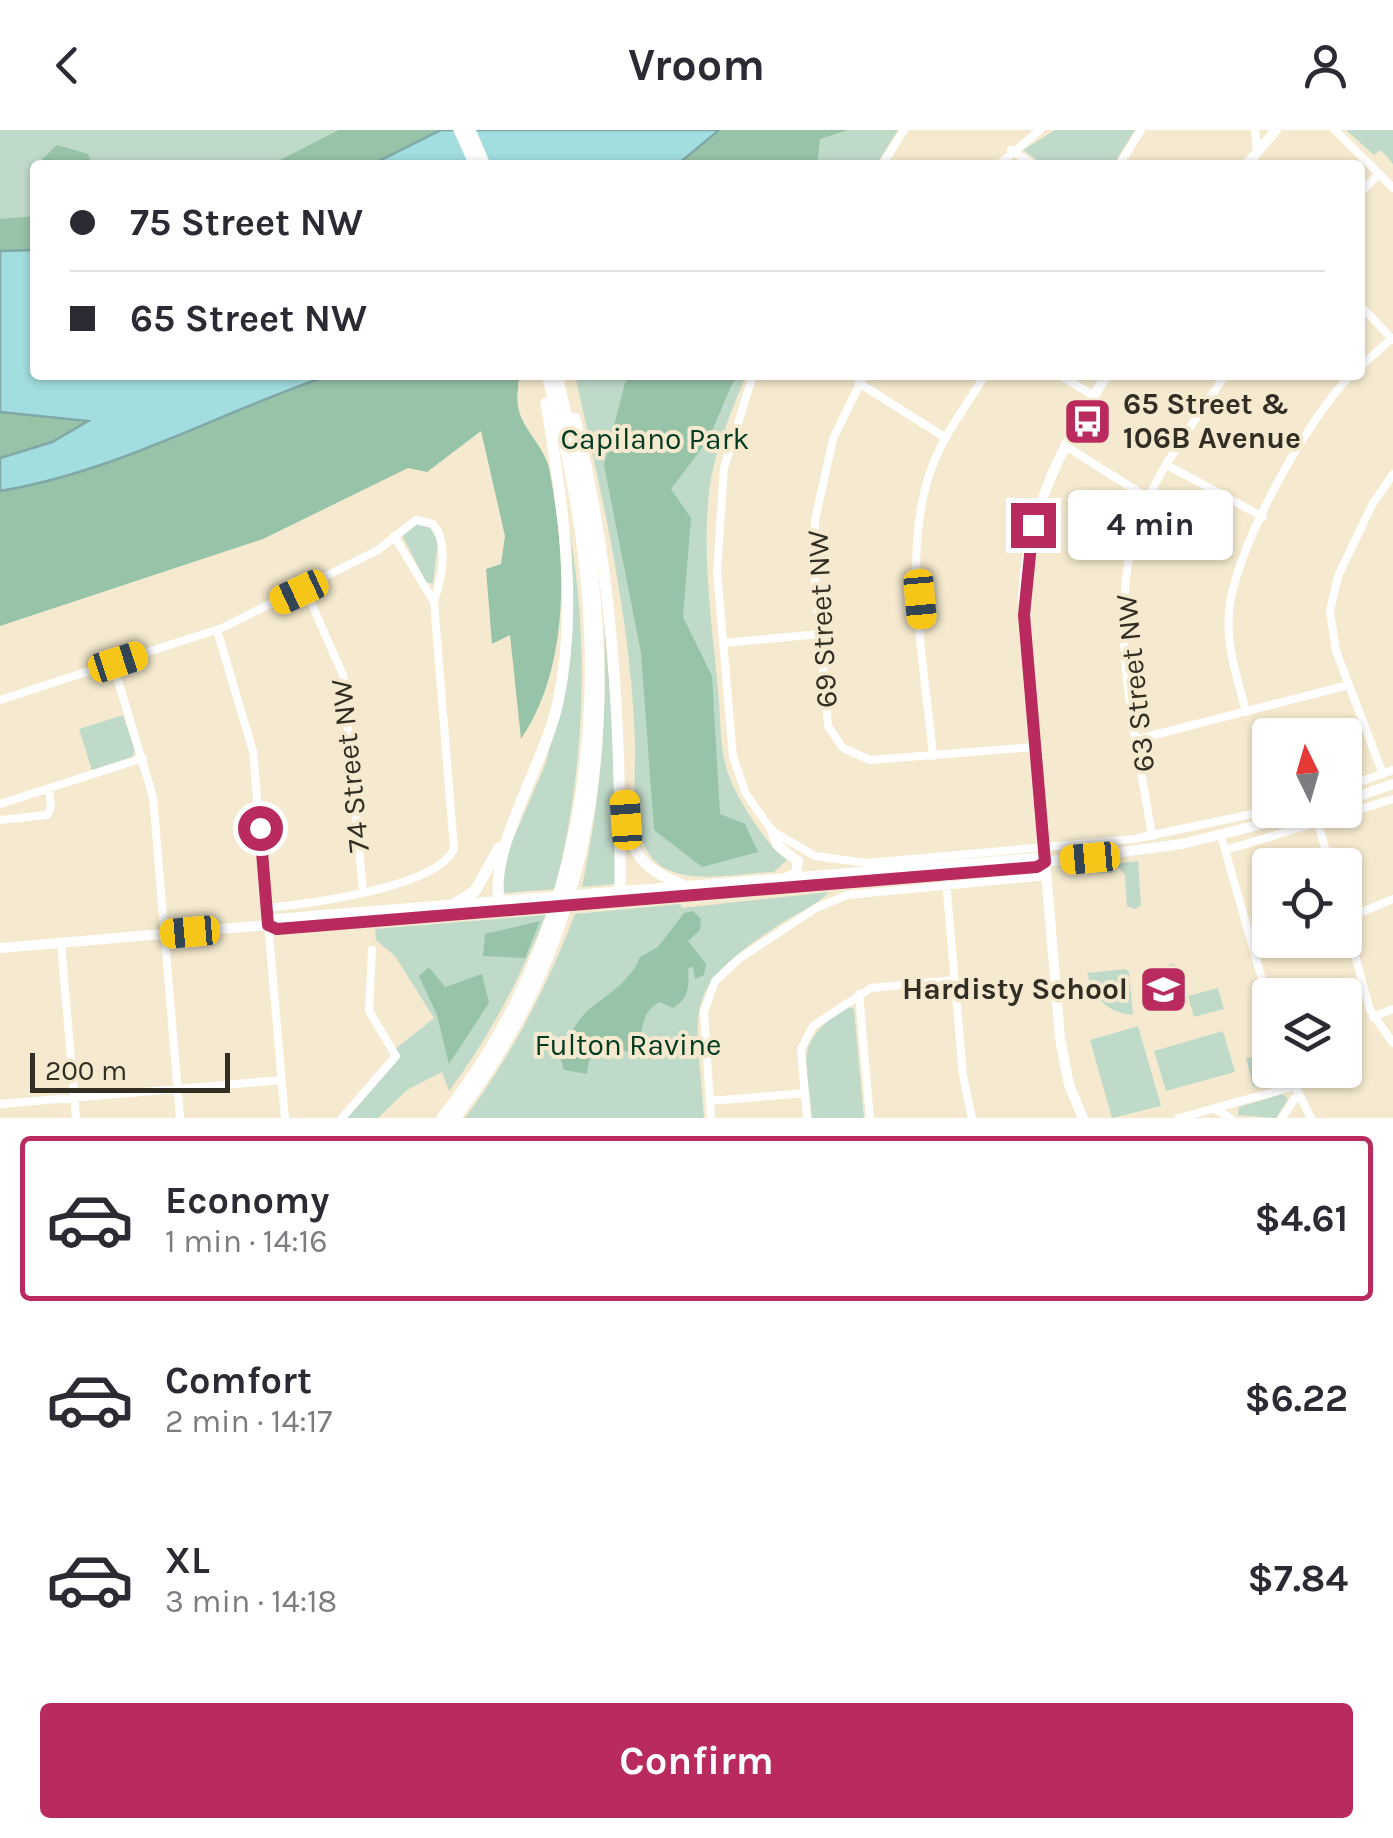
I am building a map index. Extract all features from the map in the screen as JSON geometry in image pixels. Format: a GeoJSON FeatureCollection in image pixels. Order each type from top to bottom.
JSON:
{"type":"FeatureCollection","features":[{"type":"Feature","properties":{"kind":"main road"},"geometry":{"type":"LineString","coordinates":[[459,130],[472,160]]}},
{"type":"Feature","properties":{"kind":"main road"},"geometry":{"type":"LineString","coordinates":[[470,130],[483,160]]}},
{"type":"Feature","properties":{"kind":"main road"},"geometry":{"type":"LineString","coordinates":[[1250,160],[1276,130]]}},
{"type":"Feature","properties":{"kind":"main road"},"geometry":{"type":"LineString","coordinates":[[499,900],[499,862],[548,740],[566,642],[560,504],[545,380]]}},
{"type":"Feature","properties":{"kind":"main road"},"geometry":{"type":"LineString","coordinates":[[442,1118],[509,1022],[537,962],[563,890],[579,816],[588,708],[586,609],[569,480],[545,380]]}},
{"type":"Feature","properties":{"kind":"main road"},"geometry":{"type":"LineString","coordinates":[[561,380],[598,533],[629,835],[638,859],[661,877],[682,885]]}},
{"type":"Feature","properties":{"kind":"main road"},"geometry":{"type":"LineString","coordinates":[[455,1118],[504,1049],[547,968],[574,889],[590,817],[599,710],[597,624],[585,509],[561,380]]}},
{"type":"Feature","properties":{"kind":"main road"},"geometry":{"type":"LineString","coordinates":[[1083,1118],[1063,1059],[1024,615],[1025,572],[1038,507],[1064,444],[1104,380]]}},
{"type":"Feature","properties":{"kind":"main road"},"geometry":{"type":"LineString","coordinates":[[610,895],[621,781]]}},
{"type":"Feature","properties":{"kind":"main road"},"geometry":{"type":"LineString","coordinates":[[1362,795],[1393,784]]}},
{"type":"Feature","properties":{"kind":"main road"},"geometry":{"type":"LineString","coordinates":[[610,895],[682,885],[1037,867],[1045,862],[1222,836],[1252,828]]}},
{"type":"Feature","properties":{"kind":"main road"},"geometry":{"type":"LineString","coordinates":[[772,831],[778,846],[799,866],[796,874],[782,879]]}},
{"type":"Feature","properties":{"kind":"main road"},"geometry":{"type":"LineString","coordinates":[[456,903],[475,891],[510,832]]}},
{"type":"Feature","properties":{"kind":"main road"},"geometry":{"type":"LineString","coordinates":[[0,948],[268,925],[277,929],[610,895],[945,870]]}},
{"type":"Feature","properties":{"kind":"main road"},"geometry":{"type":"LineString","coordinates":[[268,925],[276,919],[456,903],[499,900],[518,904]]}},
{"type":"Feature","properties":{"kind":"street"},"geometry":{"type":"LineString","coordinates":[[885,160],[904,130]]}},
{"type":"Feature","properties":{"kind":"street"},"geometry":{"type":"LineString","coordinates":[[1002,160],[1040,130]]}},
{"type":"Feature","properties":{"kind":"street"},"geometry":{"type":"LineString","coordinates":[[1122,160],[1142,130]]}},
{"type":"Feature","properties":{"kind":"street"},"geometry":{"type":"LineString","coordinates":[[1255,130],[1257,152]]}},
{"type":"Feature","properties":{"kind":"street"},"geometry":{"type":"LineString","coordinates":[[1335,130],[1393,188]]}},
{"type":"Feature","properties":{"kind":"street"},"geometry":{"type":"LineString","coordinates":[[1011,150],[1026,160]]}},
{"type":"Feature","properties":{"kind":"street"},"geometry":{"type":"LineString","coordinates":[[1365,189],[1380,174]]}},
{"type":"Feature","properties":{"kind":"street"},"geometry":{"type":"LineString","coordinates":[[1365,309],[1392,339],[1365,363]]}},
{"type":"Feature","properties":{"kind":"street"},"geometry":{"type":"LineString","coordinates":[[752,380],[732,436],[719,498],[717,571],[735,766],[751,804],[772,831],[804,852],[832,860],[1046,876]]}},
{"type":"Feature","properties":{"kind":"street","name":"69 Street NW"},"geometry":{"type":"LineString","coordinates":[[862,380],[832,440],[819,487],[814,555],[828,726],[844,748],[870,760],[933,756]]}},
{"type":"Feature","properties":{"kind":"street"},"geometry":{"type":"LineString","coordinates":[[863,380],[946,438]]}},
{"type":"Feature","properties":{"kind":"street"},"geometry":{"type":"LineString","coordinates":[[983,380],[946,438],[928,477],[916,534],[933,756],[1035,747]]}},
{"type":"Feature","properties":{"kind":"street"},"geometry":{"type":"LineString","coordinates":[[1068,380],[1094,396]]}},
{"type":"Feature","properties":{"kind":"street","name":"63 Street NW"},"geometry":{"type":"LineString","coordinates":[[1152,836],[1123,594],[1130,546],[1148,498],[1222,380]]}},
{"type":"Feature","properties":{"kind":"street"},"geometry":{"type":"LineString","coordinates":[[1246,712],[1230,647],[1228,617],[1236,578],[1307,428],[1347,380]]}},
{"type":"Feature","properties":{"kind":"street"},"geometry":{"type":"LineString","coordinates":[[1064,444],[1148,498]]}},
{"type":"Feature","properties":{"kind":"street"},"geometry":{"type":"LineString","coordinates":[[1167,465],[1263,517]]}},
{"type":"Feature","properties":{"kind":"street"},"geometry":{"type":"LineString","coordinates":[[1362,781],[1388,772],[1349,685],[1332,635],[1332,595],[1372,505],[1393,474]]}},
{"type":"Feature","properties":{"kind":"street"},"geometry":{"type":"LineString","coordinates":[[0,700],[216,630],[305,590],[378,550],[416,520],[426,520],[438,530],[441,580],[434,602],[453,818],[450,856],[434,870],[330,902],[266,908]]}},
{"type":"Feature","properties":{"kind":"street"},"geometry":{"type":"LineString","coordinates":[[394,536],[434,602]]}},
{"type":"Feature","properties":{"kind":"street","name":"74 Street NW"},"geometry":{"type":"LineString","coordinates":[[305,590],[343,675],[363,891]]}},
{"type":"Feature","properties":{"kind":"street"},"geometry":{"type":"LineString","coordinates":[[216,630],[253,751],[285,1118]]}},
{"type":"Feature","properties":{"kind":"street"},"geometry":{"type":"LineString","coordinates":[[723,643],[820,634]]}},
{"type":"Feature","properties":{"kind":"street"},"geometry":{"type":"LineString","coordinates":[[113,664],[153,797],[180,1118]]}},
{"type":"Feature","properties":{"kind":"street"},"geometry":{"type":"LineString","coordinates":[[1138,739],[1349,685]]}},
{"type":"Feature","properties":{"kind":"street"},"geometry":{"type":"LineString","coordinates":[[0,804],[143,758]]}},
{"type":"Feature","properties":{"kind":"street"},"geometry":{"type":"LineString","coordinates":[[0,820],[47,815],[51,808],[49,788]]}},
{"type":"Feature","properties":{"kind":"street"},"geometry":{"type":"LineString","coordinates":[[1362,809],[1393,799]]}},
{"type":"Feature","properties":{"kind":"street"},"geometry":{"type":"LineString","coordinates":[[711,1118],[704,1012],[716,981],[731,965],[837,898],[1044,848],[1152,836],[1252,814]]}},
{"type":"Feature","properties":{"kind":"street"},"geometry":{"type":"LineString","coordinates":[[1226,850],[1304,828]]}},
{"type":"Feature","properties":{"kind":"street"},"geometry":{"type":"LineString","coordinates":[[1222,836],[1262,978]]}},
{"type":"Feature","properties":{"kind":"street"},"geometry":{"type":"LineString","coordinates":[[945,870],[972,1118]]}},
{"type":"Feature","properties":{"kind":"street"},"geometry":{"type":"LineString","coordinates":[[1362,912],[1393,899]]}},
{"type":"Feature","properties":{"kind":"street"},"geometry":{"type":"LineString","coordinates":[[61,943],[76,1118]]}},
{"type":"Feature","properties":{"kind":"street"},"geometry":{"type":"LineString","coordinates":[[342,1118],[396,1056],[369,1011],[372,950]]}},
{"type":"Feature","properties":{"kind":"street"},"geometry":{"type":"LineString","coordinates":[[1356,958],[1373,1017],[1393,1042]]}},
{"type":"Feature","properties":{"kind":"street"},"geometry":{"type":"LineString","coordinates":[[807,1118],[801,1049],[807,1033],[875,986],[954,980]]}},
{"type":"Feature","properties":{"kind":"street"},"geometry":{"type":"LineString","coordinates":[[859,994],[870,1118]]}},
{"type":"Feature","properties":{"kind":"street"},"geometry":{"type":"LineString","coordinates":[[1373,1017],[1393,1008]]}},
{"type":"Feature","properties":{"kind":"street"},"geometry":{"type":"LineString","coordinates":[[0,1104],[282,1080]]}},
{"type":"Feature","properties":{"kind":"street"},"geometry":{"type":"LineString","coordinates":[[1179,1118],[1288,1088]]}},
{"type":"Feature","properties":{"kind":"street"},"geometry":{"type":"LineString","coordinates":[[1292,1088],[1311,1118]]}},
{"type":"Feature","properties":{"kind":"street"},"geometry":{"type":"LineString","coordinates":[[709,1101],[805,1093]]}},
{"type":"Feature","properties":{"kind":"street"},"geometry":{"type":"LineString","coordinates":[[1282,1118],[1296,1096]]}},
{"type":"Feature","properties":{"kind":"street"},"geometry":{"type":"LineString","coordinates":[[1214,1108],[1230,1118]]}},
{"type":"Feature","properties":{"kind":"green space"},"geometry":{"type":"Polygon","coordinates":[[[0,130],[439,130],[381,160],[30,160],[30,250],[0,251],[0,130]]]}},
{"type":"Feature","properties":{"kind":"green space"},"geometry":{"type":"Polygon","coordinates":[[[339,130],[441,130],[381,160],[280,160],[339,130]]]}},
{"type":"Feature","properties":{"kind":"green space"},"geometry":{"type":"Polygon","coordinates":[[[719,130],[898,130],[879,160],[683,160],[719,130]]]}},
{"type":"Feature","properties":{"kind":"green space"},"geometry":{"type":"Polygon","coordinates":[[[719,130],[848,130],[820,139],[818,160],[683,160],[719,130]]]}},
{"type":"Feature","properties":{"kind":"green space"},"geometry":{"type":"Polygon","coordinates":[[[1055,130],[1135,130],[1116,160],[1037,160],[1023,150],[1055,130]]]}},
{"type":"Feature","properties":{"kind":"green space"},"geometry":{"type":"Polygon","coordinates":[[[1346,130],[1393,130],[1393,164],[1381,150],[1374,155],[1346,130]]]}},
{"type":"Feature","properties":{"kind":"green space"},"geometry":{"type":"Polygon","coordinates":[[[57,145],[88,154],[90,160],[41,160],[57,145]]]}},
{"type":"Feature","properties":{"kind":"green space"},"geometry":{"type":"Polygon","coordinates":[[[30,216],[30,250],[0,251],[0,219],[30,216]]]}},
{"type":"Feature","properties":{"kind":"green space"},"geometry":{"type":"Polygon","coordinates":[[[316,380],[519,380],[520,414],[549,468],[561,572],[557,643],[549,677],[538,709],[521,739],[510,635],[492,644],[486,569],[501,564],[505,536],[481,431],[427,472],[408,468],[263,539],[0,626],[0,491],[44,482],[127,456],[316,380]]]}},
{"type":"Feature","properties":{"kind":"green space","name":"Capilano Park"},"geometry":{"type":"Polygon","coordinates":[[[576,380],[744,380],[711,477],[707,566],[725,763],[753,821],[787,860],[774,872],[712,877],[680,874],[666,869],[646,850],[635,805],[628,650],[605,512],[576,380]]]}},
{"type":"Feature","properties":{"kind":"green space","name":"Capilano Park"},"geometry":{"type":"Polygon","coordinates":[[[734,380],[708,440],[671,489],[691,518],[683,617],[712,676],[720,814],[745,824],[758,852],[702,867],[654,830],[641,653],[604,465],[625,383],[734,380]]]}},
{"type":"Feature","properties":{"kind":"green space"},"geometry":{"type":"Polygon","coordinates":[[[0,412],[89,421],[52,442],[0,458],[0,412]]]}},
{"type":"Feature","properties":{"kind":"green space"},"geometry":{"type":"Polygon","coordinates":[[[567,518],[575,564],[582,657],[573,798],[555,889],[504,893],[502,880],[509,849],[545,765],[565,692],[567,518]]]}},
{"type":"Feature","properties":{"kind":"green space"},"geometry":{"type":"Polygon","coordinates":[[[415,523],[429,526],[438,541],[433,584],[426,582],[402,535],[415,523]]]}},
{"type":"Feature","properties":{"kind":"green space"},"geometry":{"type":"Polygon","coordinates":[[[604,619],[616,765],[615,884],[582,887],[602,754],[604,619]]]}},
{"type":"Feature","properties":{"kind":"green space"},"geometry":{"type":"Polygon","coordinates":[[[123,715],[135,751],[132,757],[92,770],[79,729],[123,715]]]}},
{"type":"Feature","properties":{"kind":"green space"},"geometry":{"type":"Polygon","coordinates":[[[1138,861],[1141,905],[1135,909],[1127,906],[1125,875],[1118,867],[1112,873],[1077,873],[1077,868],[1138,861]]]}},
{"type":"Feature","properties":{"kind":"green space","name":"Fulton Ravine"},"geometry":{"type":"Polygon","coordinates":[[[829,892],[745,949],[722,968],[708,987],[700,1006],[698,1026],[704,1118],[465,1118],[527,1020],[575,914],[680,904],[682,908],[829,892]]]}},
{"type":"Feature","properties":{"kind":"green space"},"geometry":{"type":"Polygon","coordinates":[[[693,911],[701,919],[700,930],[688,941],[706,964],[704,975],[695,979],[693,967],[688,968],[683,1000],[673,1008],[660,1002],[653,1006],[643,1024],[638,1054],[599,1047],[587,1074],[564,1070],[559,1053],[582,1016],[626,979],[640,957],[658,947],[684,913],[693,911]]]}},
{"type":"Feature","properties":{"kind":"green space"},"geometry":{"type":"Polygon","coordinates":[[[546,915],[503,1006],[449,1091],[442,1072],[407,1090],[378,1118],[342,1118],[394,1062],[394,1050],[434,1018],[395,956],[376,940],[375,929],[546,915]]]}},
{"type":"Feature","properties":{"kind":"green space"},"geometry":{"type":"Polygon","coordinates":[[[540,921],[525,958],[483,956],[485,934],[540,921]]]}},
{"type":"Feature","properties":{"kind":"green space"},"geometry":{"type":"Polygon","coordinates":[[[1173,964],[1178,968],[1175,975],[1182,982],[1183,992],[1166,1000],[1162,990],[1153,990],[1150,984],[1159,967],[1173,964]]]}},
{"type":"Feature","properties":{"kind":"green space"},"geometry":{"type":"Polygon","coordinates":[[[429,967],[445,987],[482,974],[489,1003],[449,1064],[437,1015],[419,976],[429,967]]]}},
{"type":"Feature","properties":{"kind":"green space"},"geometry":{"type":"Polygon","coordinates":[[[1125,969],[1129,972],[1133,1015],[1103,1003],[1087,973],[1125,969]]]}},
{"type":"Feature","properties":{"kind":"green space"},"geometry":{"type":"Polygon","coordinates":[[[1218,988],[1224,1009],[1194,1017],[1188,996],[1218,988]]]}},
{"type":"Feature","properties":{"kind":"green space"},"geometry":{"type":"Polygon","coordinates":[[[847,1006],[854,1009],[864,1118],[812,1118],[806,1066],[810,1042],[847,1006]]]}},
{"type":"Feature","properties":{"kind":"green space"},"geometry":{"type":"Polygon","coordinates":[[[1138,1026],[1161,1106],[1112,1118],[1090,1040],[1138,1026]]]}},
{"type":"Feature","properties":{"kind":"green space"},"geometry":{"type":"Polygon","coordinates":[[[1223,1031],[1235,1072],[1166,1091],[1154,1051],[1223,1031]]]}},
{"type":"Feature","properties":{"kind":"green space"},"geometry":{"type":"Polygon","coordinates":[[[1246,1058],[1252,1058],[1252,1082],[1246,1058]]]}},
{"type":"Feature","properties":{"kind":"green space"},"geometry":{"type":"Polygon","coordinates":[[[1283,1094],[1288,1099],[1276,1118],[1238,1115],[1239,1107],[1283,1094]]]}},
{"type":"Feature","properties":{"kind":"water"},"geometry":{"type":"Polygon","coordinates":[[[441,130],[719,130],[683,160],[381,160],[441,130]]]}},
{"type":"Feature","properties":{"kind":"water"},"geometry":{"type":"Polygon","coordinates":[[[30,250],[30,380],[316,380],[127,456],[44,482],[0,491],[0,458],[52,442],[88,421],[0,412],[0,251],[30,250]]]}},
{"type":"Feature","properties":{"kind":"place","name":"65 Street & 106B Avenue"},"geometry":{"type":"Point","coordinates":[1088,421]}},
{"type":"Feature","properties":{"kind":"place","name":"Hardisty School"},"geometry":{"type":"Point","coordinates":[1163,989]}},
{"type":"Feature","properties":{"kind":"route"},"geometry":{"type":"LineString","coordinates":[[260,828],[268,925],[277,929],[1037,867],[1045,862],[1023,606],[1033,525]]}}]}
